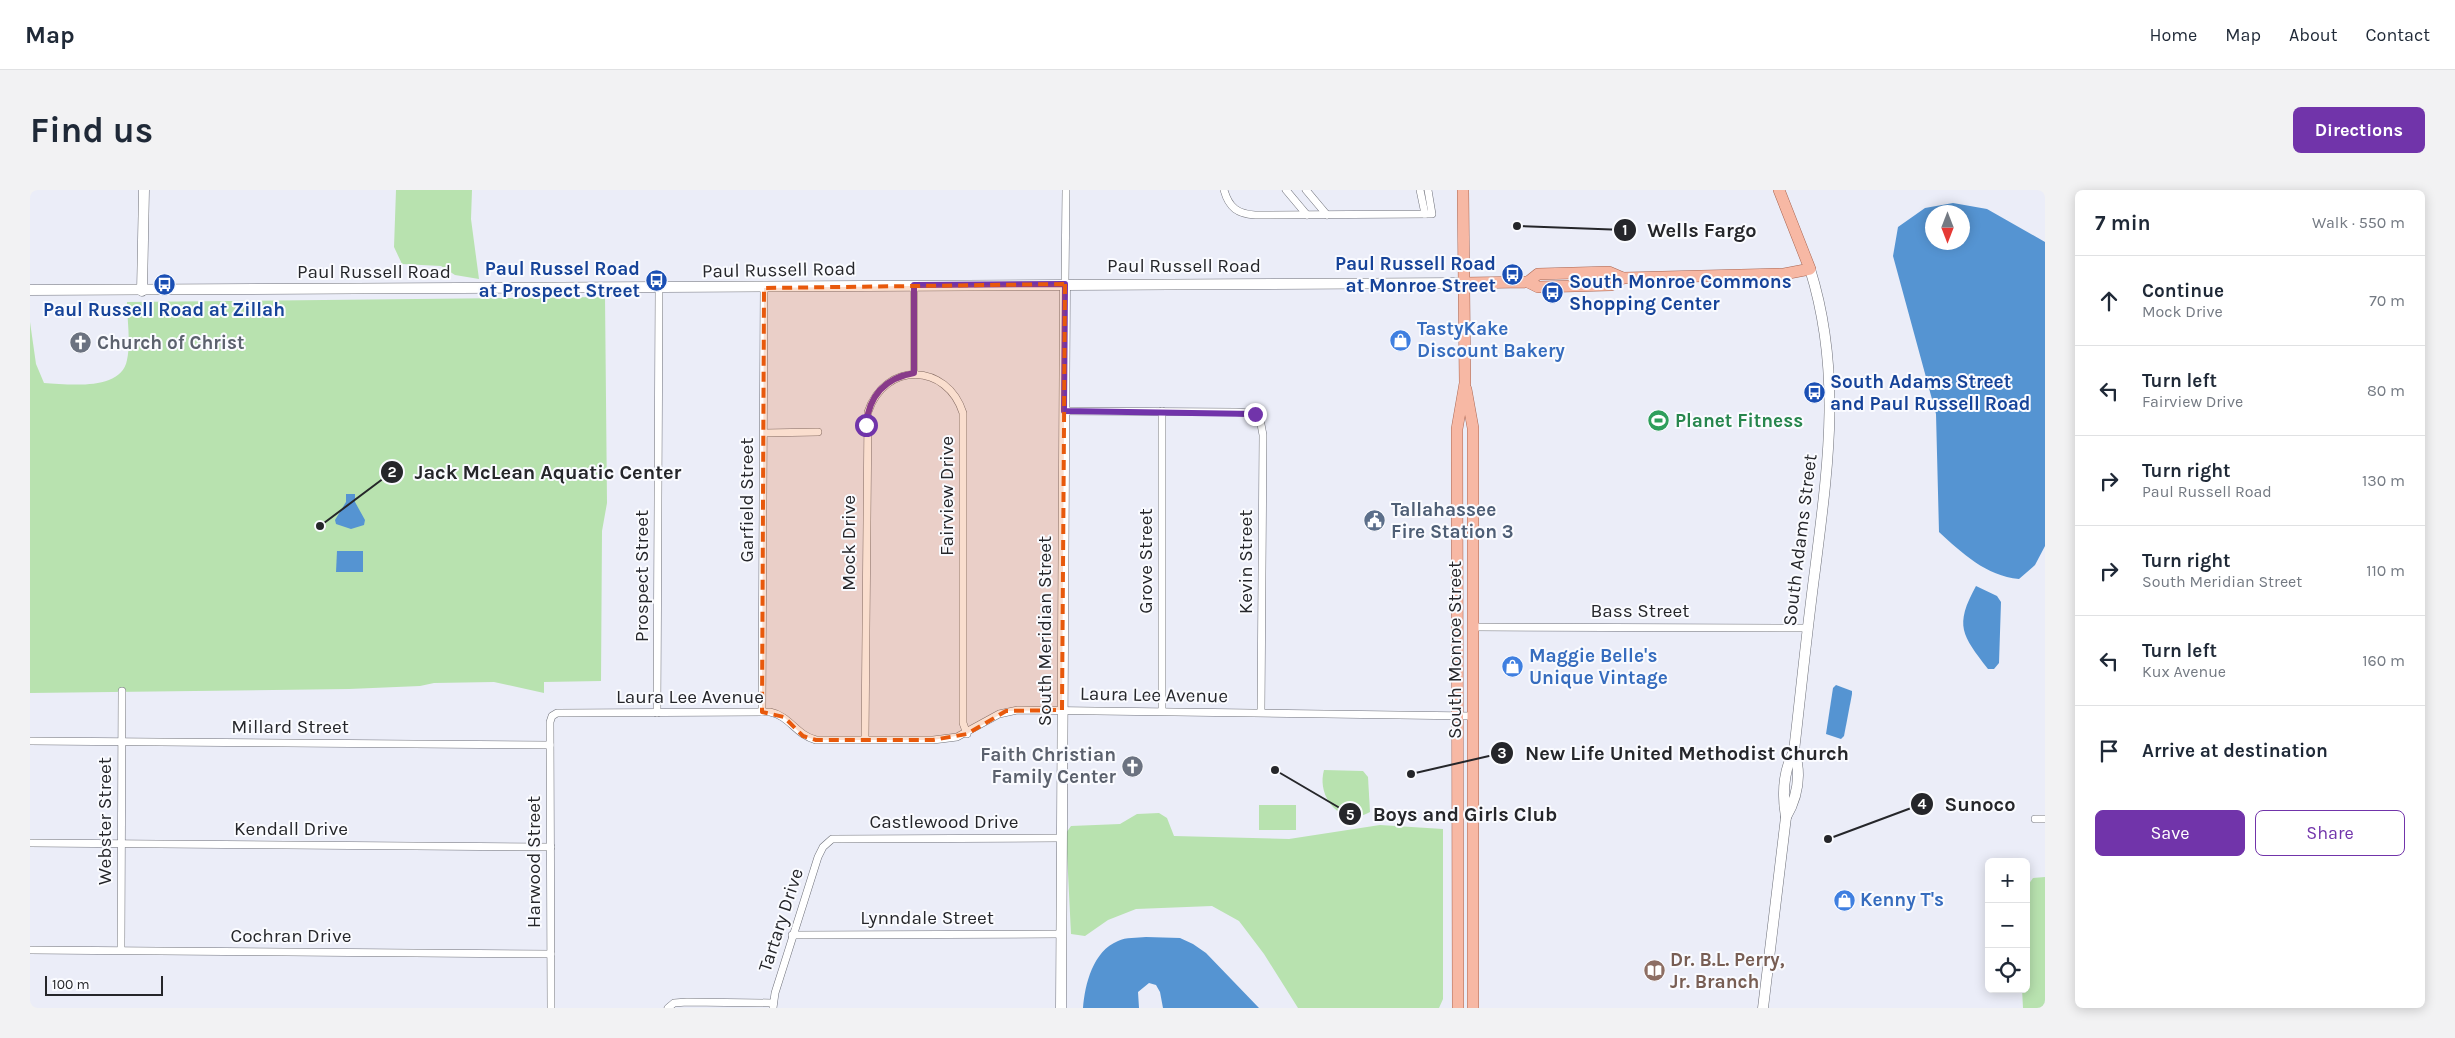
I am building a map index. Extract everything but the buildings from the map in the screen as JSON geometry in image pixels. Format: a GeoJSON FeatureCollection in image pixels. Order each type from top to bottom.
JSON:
{"type":"FeatureCollection","features":[{"type":"Feature","properties":{"kind":"main road","name":"South Monroe Street"},"geometry":{"type":"LineString","coordinates":[[1463,190],[1465,383],[1472,422],[1473,468],[1473,1008]]}},
{"type":"Feature","properties":{"kind":"main road","name":"South Adams Street"},"geometry":{"type":"LineString","coordinates":[[1780,190],[1810,269]]}},
{"type":"Feature","properties":{"kind":"main road","name":"Paul Russell Road"},"geometry":{"type":"LineString","coordinates":[[1464,283],[1528,282],[1538,287],[1611,285],[1623,278],[1784,274],[1810,269]]}},
{"type":"Feature","properties":{"kind":"main road","name":"South Monroe Street"},"geometry":{"type":"LineString","coordinates":[[1458,1008],[1456,429],[1465,383]]}},
{"type":"Feature","properties":{"kind":"main road"},"geometry":{"type":"LineString","coordinates":[[1457,453],[1465,456],[1473,468]]}},
{"type":"Feature","properties":{"kind":"main road"},"geometry":{"type":"LineString","coordinates":[[1457,558],[1472,558]]}},
{"type":"Feature","properties":{"kind":"street"},"geometry":{"type":"LineString","coordinates":[[142,290],[144,190]]}},
{"type":"Feature","properties":{"kind":"street"},"geometry":{"type":"LineString","coordinates":[[1065,284],[1066,190]]}},
{"type":"Feature","properties":{"kind":"street"},"geometry":{"type":"LineString","coordinates":[[1224,190],[1232,208],[1243,214],[1307,215],[1432,214],[1428,190]]}},
{"type":"Feature","properties":{"kind":"street"},"geometry":{"type":"LineString","coordinates":[[1286,190],[1307,215]]}},
{"type":"Feature","properties":{"kind":"street"},"geometry":{"type":"LineString","coordinates":[[1306,190],[1327,215]]}},
{"type":"Feature","properties":{"kind":"street"},"geometry":{"type":"LineString","coordinates":[[1420,190],[1425,214]]}},
{"type":"Feature","properties":{"kind":"street","name":"South Adams Street"},"geometry":{"type":"LineString","coordinates":[[1763,1008],[1786,817],[1782,799],[1786,765],[1794,751],[1827,466],[1831,407],[1826,341],[1821,311],[1810,269]]}},
{"type":"Feature","properties":{"kind":"street","name":"Paul Russell Road"},"geometry":{"type":"LineString","coordinates":[[30,290],[659,289],[914,285],[1464,283]]}},
{"type":"Feature","properties":{"kind":"street","name":"South Meridian Street"},"geometry":{"type":"LineString","coordinates":[[1061,1008],[1065,284]]}},
{"type":"Feature","properties":{"kind":"street"},"geometry":{"type":"LineString","coordinates":[[914,285],[914,373]]}},
{"type":"Feature","properties":{"kind":"street","name":"Garfield Street"},"geometry":{"type":"LineString","coordinates":[[762,712],[764,288]]}},
{"type":"Feature","properties":{"kind":"street","name":"Prospect Street"},"geometry":{"type":"LineString","coordinates":[[657,713],[659,289]]}},
{"type":"Feature","properties":{"kind":"street","name":"Fairview Drive"},"geometry":{"type":"LineString","coordinates":[[914,373],[924,375],[945,388],[959,402],[963,413],[962,723],[966,734]]}},
{"type":"Feature","properties":{"kind":"street","name":"Mock Drive"},"geometry":{"type":"LineString","coordinates":[[865,739],[868,412],[871,402],[882,387],[893,379],[914,373]]}},
{"type":"Feature","properties":{"kind":"street"},"geometry":{"type":"LineString","coordinates":[[1064,411],[1162,411]]}},
{"type":"Feature","properties":{"kind":"street","name":"Kevin Street"},"geometry":{"type":"LineString","coordinates":[[1162,411],[1255,414],[1262,424],[1261,712]]}},
{"type":"Feature","properties":{"kind":"street","name":"Grove Street"},"geometry":{"type":"LineString","coordinates":[[1162,411],[1162,711]]}},
{"type":"Feature","properties":{"kind":"street"},"geometry":{"type":"LineString","coordinates":[[764,433],[818,432]]}},
{"type":"Feature","properties":{"kind":"street","name":"Bass Street"},"geometry":{"type":"LineString","coordinates":[[1472,627],[1808,628]]}},
{"type":"Feature","properties":{"kind":"street","name":"Webster Street"},"geometry":{"type":"LineString","coordinates":[[120,950],[122,691]]}},
{"type":"Feature","properties":{"kind":"street","name":"Laura Lee Avenue"},"geometry":{"type":"LineString","coordinates":[[552,716],[557,713],[762,712],[784,717],[808,738],[865,739],[943,739],[966,734],[1006,711],[1261,712],[1472,716]]}},
{"type":"Feature","properties":{"kind":"street","name":"Harwood Street"},"geometry":{"type":"LineString","coordinates":[[551,1008],[550,745],[552,716]]}},
{"type":"Feature","properties":{"kind":"street","name":"Millard Street"},"geometry":{"type":"LineString","coordinates":[[30,741],[550,745]]}},
{"type":"Feature","properties":{"kind":"street"},"geometry":{"type":"LineString","coordinates":[[2035,819],[2045,819]]}},
{"type":"Feature","properties":{"kind":"street","name":"Castlewood Drive"},"geometry":{"type":"LineString","coordinates":[[827,844],[832,839],[838,838],[1062,838]]}},
{"type":"Feature","properties":{"kind":"street","name":"Kendall Drive"},"geometry":{"type":"LineString","coordinates":[[30,843],[551,847]]}},
{"type":"Feature","properties":{"kind":"street","name":"Tartary Drive"},"geometry":{"type":"LineString","coordinates":[[773,1006],[792,935],[818,857],[827,844]]}},
{"type":"Feature","properties":{"kind":"street","name":"Lynndale Street"},"geometry":{"type":"LineString","coordinates":[[792,935],[1061,934]]}},
{"type":"Feature","properties":{"kind":"street","name":"Cochran Drive"},"geometry":{"type":"LineString","coordinates":[[30,950],[551,954]]}},
{"type":"Feature","properties":{"kind":"street"},"geometry":{"type":"LineString","coordinates":[[668,1008],[674,1004],[687,1002],[773,1006]]}},
{"type":"Feature","properties":{"kind":"highlighted area"},"geometry":{"type":"Polygon","coordinates":[[[1065,284],[1062,710],[1006,711],[967,734],[933,740],[816,740],[803,736],[784,717],[762,712],[764,288],[1065,284]]]}},
{"type":"Feature","properties":{"kind":"green space"},"geometry":{"type":"Polygon","coordinates":[[[396,190],[472,190],[471,219],[479,279],[455,275],[441,266],[402,264],[394,247],[396,190]]]}},
{"type":"Feature","properties":{"kind":"green space"},"geometry":{"type":"Polygon","coordinates":[[[605,297],[607,503],[602,531],[601,681],[544,682],[544,693],[494,682],[434,683],[420,686],[349,689],[30,693],[30,322],[36,364],[44,383],[79,385],[104,382],[115,377],[123,370],[129,346],[127,302],[605,297]]]}},
{"type":"Feature","properties":{"kind":"green space"},"geometry":{"type":"Polygon","coordinates":[[[1324,770],[1363,771],[1368,777],[1370,812],[1360,816],[1350,816],[1341,813],[1334,807],[1324,791],[1324,770]]]}},
{"type":"Feature","properties":{"kind":"green space"},"geometry":{"type":"Polygon","coordinates":[[[1259,805],[1296,805],[1296,830],[1259,830],[1259,805]]]}},
{"type":"Feature","properties":{"kind":"green space"},"geometry":{"type":"Polygon","coordinates":[[[1159,813],[1167,818],[1174,836],[1289,839],[1380,825],[1443,829],[1443,999],[1439,1008],[1298,1008],[1264,954],[1239,921],[1212,906],[1136,909],[1108,920],[1085,936],[1071,934],[1066,833],[1071,826],[1120,824],[1137,814],[1159,813]]]}},
{"type":"Feature","properties":{"kind":"green space"},"geometry":{"type":"Polygon","coordinates":[[[2045,877],[2045,1008],[2023,1008],[2022,993],[2030,993],[2030,882],[2033,878],[2045,877]]]}},
{"type":"Feature","properties":{"kind":"water"},"geometry":{"type":"Polygon","coordinates":[[[1953,203],[1964,205],[1942,205],[1953,203]]]}},
{"type":"Feature","properties":{"kind":"water"},"geometry":{"type":"Polygon","coordinates":[[[1970,206],[1987,209],[2045,242],[2045,546],[2035,565],[2019,579],[2007,577],[1985,568],[1939,532],[1936,414],[1893,256],[1898,227],[1925,208],[1925,250],[1970,250],[1970,206]]]}},
{"type":"Feature","properties":{"kind":"water"},"geometry":{"type":"Polygon","coordinates":[[[346,494],[355,494],[355,502],[365,520],[364,525],[351,529],[336,524],[335,520],[346,502],[346,494]]]}},
{"type":"Feature","properties":{"kind":"water"},"geometry":{"type":"Polygon","coordinates":[[[337,551],[363,551],[363,572],[336,572],[337,551]]]}},
{"type":"Feature","properties":{"kind":"water"},"geometry":{"type":"Polygon","coordinates":[[[1976,586],[1997,596],[2001,602],[1999,663],[1994,669],[1988,669],[1972,647],[1964,630],[1965,611],[1976,586]]]}},
{"type":"Feature","properties":{"kind":"water"},"geometry":{"type":"Polygon","coordinates":[[[1836,685],[1852,691],[1844,736],[1841,739],[1826,734],[1833,688],[1836,685]]]}},
{"type":"Feature","properties":{"kind":"water"},"geometry":{"type":"Polygon","coordinates":[[[1146,937],[1180,938],[1193,944],[1206,953],[1259,1008],[1163,1008],[1160,992],[1156,985],[1149,983],[1138,992],[1139,1008],[1083,1008],[1088,979],[1096,960],[1102,952],[1121,940],[1146,937]]]}},
{"type":"Feature","properties":{"kind":"place","name":"Wells Fargo"},"geometry":{"type":"Point","coordinates":[1517,226]}},
{"type":"Feature","properties":{"kind":"place","name":"Paul Russell Road at Monroe Street"},"geometry":{"type":"Point","coordinates":[1512,275]}},
{"type":"Feature","properties":{"kind":"place","name":"Paul Russel Road at Prospect Street"},"geometry":{"type":"Point","coordinates":[656,280]}},
{"type":"Feature","properties":{"kind":"place","name":"Paul Russell Road at Zillah"},"geometry":{"type":"Point","coordinates":[164,284]}},
{"type":"Feature","properties":{"kind":"place","name":"South Monroe Commons Shopping Center"},"geometry":{"type":"Point","coordinates":[1553,293]}},
{"type":"Feature","properties":{"kind":"place","name":"TastyKake Discount Bakery"},"geometry":{"type":"Point","coordinates":[1401,340]}},
{"type":"Feature","properties":{"kind":"place","name":"Church of Christ"},"geometry":{"type":"Point","coordinates":[81,343]}},
{"type":"Feature","properties":{"kind":"place","name":"South Adams Street and Paul Russell Road"},"geometry":{"type":"Point","coordinates":[1814,393]}},
{"type":"Feature","properties":{"kind":"place","name":"Planet Fitness"},"geometry":{"type":"Point","coordinates":[1659,421]}},
{"type":"Feature","properties":{"kind":"place","name":"Tallahassee Fire Station 3"},"geometry":{"type":"Point","coordinates":[1375,521]}},
{"type":"Feature","properties":{"kind":"place","name":"Jack McLean Aquatic Center"},"geometry":{"type":"Point","coordinates":[320,526]}},
{"type":"Feature","properties":{"kind":"place","name":"Maggie Belle's Unique Vintage"},"geometry":{"type":"Point","coordinates":[1513,667]}},
{"type":"Feature","properties":{"kind":"place","name":"Faith Christian Family Center"},"geometry":{"type":"Point","coordinates":[1132,766]}},
{"type":"Feature","properties":{"kind":"place","name":"Boys and Girls Club"},"geometry":{"type":"Point","coordinates":[1275,770]}},
{"type":"Feature","properties":{"kind":"place","name":"New Life United Methodist Church"},"geometry":{"type":"Point","coordinates":[1411,774]}},
{"type":"Feature","properties":{"kind":"place","name":"Sunoco"},"geometry":{"type":"Point","coordinates":[1828,839]}},
{"type":"Feature","properties":{"kind":"place","name":"Kenny T's"},"geometry":{"type":"Point","coordinates":[1844,900]}},
{"type":"Feature","properties":{"kind":"place","name":"Dr. B.L. Perry, Jr. Branch"},"geometry":{"type":"Point","coordinates":[1654,971]}},
{"type":"Feature","properties":{"kind":"route"},"geometry":{"type":"LineString","coordinates":[[866,425],[871,402],[882,387],[893,379],[905,374],[914,373],[914,285],[1065,284],[1064,411],[1236,412],[1255,414]]}}]}
